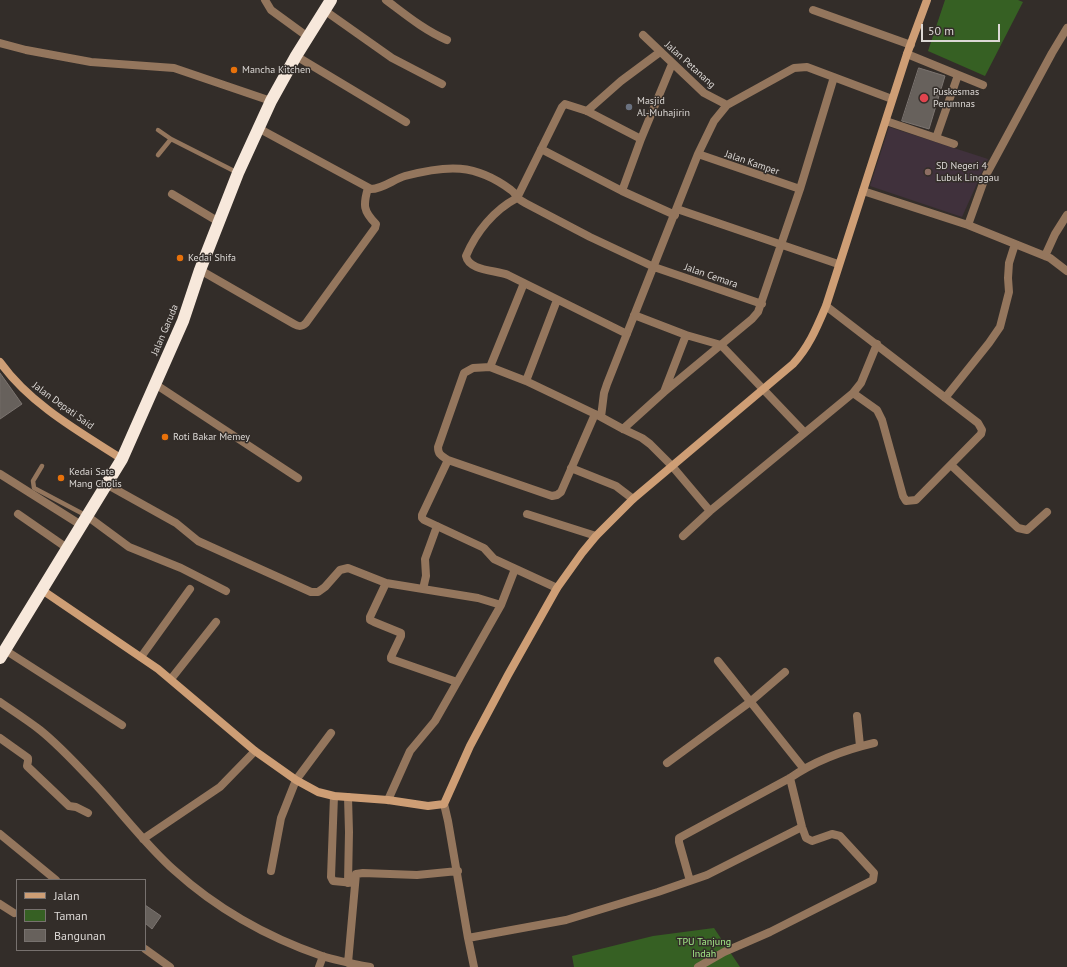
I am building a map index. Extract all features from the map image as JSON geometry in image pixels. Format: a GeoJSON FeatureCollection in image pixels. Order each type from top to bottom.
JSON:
{"type":"FeatureCollection","features":[{"type":"Feature","properties":{"kind":"highway","name":"Jalan Garuda"},"geometry":{"type":"LineString","coordinates":[[3,654],[122,459],[183,321],[200,270],[238,173],[258,128],[296,56],[328,5]]}},
{"type":"Feature","properties":{"kind":"street"},"geometry":{"type":"LineString","coordinates":[[265,0],[271,10],[308,37]]}},
{"type":"Feature","properties":{"kind":"street"},"geometry":{"type":"LineString","coordinates":[[386,0],[417,24],[433,34],[447,40]]}},
{"type":"Feature","properties":{"kind":"street"},"geometry":{"type":"LineString","coordinates":[[474,967],[458,871],[444,804],[470,746],[556,588],[596,536],[633,499],[801,356],[817,329],[826,306],[838,264],[892,99],[927,0]]}},
{"type":"Feature","properties":{"kind":"street"},"geometry":{"type":"LineString","coordinates":[[328,5],[392,58],[442,84]]}},
{"type":"Feature","properties":{"kind":"street"},"geometry":{"type":"LineString","coordinates":[[813,10],[911,45]]}},
{"type":"Feature","properties":{"kind":"street"},"geometry":{"type":"LineString","coordinates":[[968,225],[986,175],[1067,28]]}},
{"type":"Feature","properties":{"kind":"street","name":"Jalan Petanang"},"geometry":{"type":"LineString","coordinates":[[643,35],[704,93],[727,105]]}},
{"type":"Feature","properties":{"kind":"street"},"geometry":{"type":"LineString","coordinates":[[0,43],[26,50],[91,62],[174,68],[271,101]]}},
{"type":"Feature","properties":{"kind":"street"},"geometry":{"type":"LineString","coordinates":[[587,111],[621,81],[660,52]]}},
{"type":"Feature","properties":{"kind":"street"},"geometry":{"type":"LineString","coordinates":[[907,54],[983,85]]}},
{"type":"Feature","properties":{"kind":"street"},"geometry":{"type":"LineString","coordinates":[[296,56],[406,122]]}},
{"type":"Feature","properties":{"kind":"street"},"geometry":{"type":"LineString","coordinates":[[622,191],[641,139],[672,64]]}},
{"type":"Feature","properties":{"kind":"street"},"geometry":{"type":"LineString","coordinates":[[710,511],[672,466],[646,440],[598,415],[526,381],[490,367],[473,368],[464,373],[438,447],[438,453],[440,456],[555,496],[560,492],[598,415],[607,384],[698,154],[714,121],[727,105],[794,68],[807,67],[892,99]]}},
{"type":"Feature","properties":{"kind":"street"},"geometry":{"type":"LineString","coordinates":[[936,138],[958,75]]}},
{"type":"Feature","properties":{"kind":"street"},"geometry":{"type":"LineString","coordinates":[[623,429],[664,392],[756,315],[762,304],[800,189],[834,77]]}},
{"type":"Feature","properties":{"kind":"street"},"geometry":{"type":"LineString","coordinates":[[627,334],[501,272],[480,268],[468,261],[466,254],[488,221],[507,204],[518,198],[563,105],[569,104],[587,111],[641,139]]}},
{"type":"Feature","properties":{"kind":"street"},"geometry":{"type":"LineString","coordinates":[[886,121],[954,144]]}},
{"type":"Feature","properties":{"kind":"street"},"geometry":{"type":"LineString","coordinates":[[200,270],[297,326],[303,326],[376,226],[369,217],[364,205],[368,188],[258,128]]}},
{"type":"Feature","properties":{"kind":"street"},"geometry":{"type":"LineString","coordinates":[[541,149],[622,191],[676,212],[838,264]]}},
{"type":"Feature","properties":{"kind":"street","name":"Jalan Kamper"},"geometry":{"type":"LineString","coordinates":[[698,154],[800,189]]}},
{"type":"Feature","properties":{"kind":"street","name":"Jalan Cemara"},"geometry":{"type":"LineString","coordinates":[[368,188],[376,189],[405,176],[441,169],[462,168],[483,173],[513,191],[518,198],[590,237],[654,267],[762,304]]}},
{"type":"Feature","properties":{"kind":"street"},"geometry":{"type":"LineString","coordinates":[[863,191],[968,225],[1050,258],[1067,271]]}},
{"type":"Feature","properties":{"kind":"street"},"geometry":{"type":"LineString","coordinates":[[172,194],[219,222]]}},
{"type":"Feature","properties":{"kind":"street"},"geometry":{"type":"LineString","coordinates":[[1045,256],[1055,234],[1067,215]]}},
{"type":"Feature","properties":{"kind":"street"},"geometry":{"type":"LineString","coordinates":[[945,398],[1000,327],[1009,292],[1009,263],[1015,244]]}},
{"type":"Feature","properties":{"kind":"street"},"geometry":{"type":"LineString","coordinates":[[490,367],[524,283]]}},
{"type":"Feature","properties":{"kind":"street"},"geometry":{"type":"LineString","coordinates":[[526,381],[557,300]]}},
{"type":"Feature","properties":{"kind":"street"},"geometry":{"type":"LineString","coordinates":[[826,306],[978,423],[982,430],[981,434],[977,440],[916,500],[906,501],[902,496],[882,420],[877,410],[853,392]]}},
{"type":"Feature","properties":{"kind":"street"},"geometry":{"type":"LineString","coordinates":[[634,315],[686,335],[721,345],[804,432]]}},
{"type":"Feature","properties":{"kind":"street"},"geometry":{"type":"LineString","coordinates":[[664,392],[686,335]]}},
{"type":"Feature","properties":{"kind":"street"},"geometry":{"type":"LineString","coordinates":[[683,536],[710,511],[853,392],[861,383],[877,344]]}},
{"type":"Feature","properties":{"kind":"street","name":"Jalan Depati Said"},"geometry":{"type":"LineString","coordinates":[[0,362],[22,388],[35,399],[82,434],[122,459]]}},
{"type":"Feature","properties":{"kind":"street"},"geometry":{"type":"LineString","coordinates":[[155,384],[298,478]]}},
{"type":"Feature","properties":{"kind":"street"},"geometry":{"type":"LineString","coordinates":[[448,460],[422,515],[424,520],[484,548],[494,559],[556,588]]}},
{"type":"Feature","properties":{"kind":"street"},"geometry":{"type":"LineString","coordinates":[[951,465],[1018,528],[1027,530],[1047,512]]}},
{"type":"Feature","properties":{"kind":"street"},"geometry":{"type":"LineString","coordinates":[[571,468],[616,486],[633,499]]}},
{"type":"Feature","properties":{"kind":"street"},"geometry":{"type":"LineString","coordinates":[[0,474],[129,547],[181,568],[226,591]]}},
{"type":"Feature","properties":{"kind":"street"},"geometry":{"type":"LineString","coordinates":[[106,484],[176,523],[198,541],[311,592],[318,592],[325,587],[340,570],[343,568],[348,568],[386,583],[478,598],[501,605]]}},
{"type":"Feature","properties":{"kind":"street"},"geometry":{"type":"LineString","coordinates":[[18,514],[67,548]]}},
{"type":"Feature","properties":{"kind":"street"},"geometry":{"type":"LineString","coordinates":[[527,514],[596,536]]}},
{"type":"Feature","properties":{"kind":"street"},"geometry":{"type":"LineString","coordinates":[[422,589],[426,576],[425,559],[437,526]]}},
{"type":"Feature","properties":{"kind":"street"},"geometry":{"type":"LineString","coordinates":[[388,800],[410,751],[435,721],[501,605],[515,569]]}},
{"type":"Feature","properties":{"kind":"street"},"geometry":{"type":"LineString","coordinates":[[386,583],[370,620],[401,634],[391,659],[457,682]]}},
{"type":"Feature","properties":{"kind":"street"},"geometry":{"type":"LineString","coordinates":[[141,658],[190,589]]}},
{"type":"Feature","properties":{"kind":"street"},"geometry":{"type":"LineString","coordinates":[[42,590],[171,679],[255,751],[296,780],[318,792],[334,796],[388,800],[428,806],[444,804]]}},
{"type":"Feature","properties":{"kind":"street"},"geometry":{"type":"LineString","coordinates":[[171,679],[216,622]]}},
{"type":"Feature","properties":{"kind":"street"},"geometry":{"type":"LineString","coordinates":[[3,654],[122,725]]}},
{"type":"Feature","properties":{"kind":"street"},"geometry":{"type":"LineString","coordinates":[[718,661],[804,769]]}},
{"type":"Feature","properties":{"kind":"street"},"geometry":{"type":"LineString","coordinates":[[667,763],[750,702],[785,672]]}},
{"type":"Feature","properties":{"kind":"street"},"geometry":{"type":"LineString","coordinates":[[0,702],[40,730],[68,756],[98,786],[143,839],[200,893],[234,916],[280,940],[323,956],[370,967]]}},
{"type":"Feature","properties":{"kind":"street"},"geometry":{"type":"LineString","coordinates":[[856,716],[860,746]]}},
{"type":"Feature","properties":{"kind":"street"},"geometry":{"type":"LineString","coordinates":[[271,871],[281,818],[296,780],[331,733]]}},
{"type":"Feature","properties":{"kind":"street"},"geometry":{"type":"LineString","coordinates":[[0,738],[28,758],[27,766],[69,806],[76,807],[88,813]]}},
{"type":"Feature","properties":{"kind":"street"},"geometry":{"type":"LineString","coordinates":[[690,881],[679,838],[834,754],[874,742]]}},
{"type":"Feature","properties":{"kind":"street"},"geometry":{"type":"LineString","coordinates":[[143,839],[220,787],[255,751]]}},
{"type":"Feature","properties":{"kind":"street"},"geometry":{"type":"LineString","coordinates":[[698,967],[724,952],[770,932],[873,880],[874,873],[840,836],[832,834],[812,841],[806,838],[790,778]]}},
{"type":"Feature","properties":{"kind":"street"},"geometry":{"type":"LineString","coordinates":[[334,796],[331,877],[333,881],[351,883]]}},
{"type":"Feature","properties":{"kind":"street"},"geometry":{"type":"LineString","coordinates":[[348,797],[351,883],[348,963]]}},
{"type":"Feature","properties":{"kind":"street"},"geometry":{"type":"LineString","coordinates":[[468,938],[566,920],[651,894],[707,875],[802,827]]}},
{"type":"Feature","properties":{"kind":"street"},"geometry":{"type":"LineString","coordinates":[[0,834],[55,879]]}},
{"type":"Feature","properties":{"kind":"street"},"geometry":{"type":"LineString","coordinates":[[351,883],[358,873],[417,875],[458,871]]}},
{"type":"Feature","properties":{"kind":"street"},"geometry":{"type":"LineString","coordinates":[[0,904],[14,913]]}},
{"type":"Feature","properties":{"kind":"street"},"geometry":{"type":"LineString","coordinates":[[146,950],[170,967]]}},
{"type":"Feature","properties":{"kind":"street"},"geometry":{"type":"LineString","coordinates":[[319,967],[323,956]]}},
{"type":"Feature","properties":{"kind":"lane"},"geometry":{"type":"LineString","coordinates":[[158,130],[171,139],[238,173]]}},
{"type":"Feature","properties":{"kind":"lane"},"geometry":{"type":"LineString","coordinates":[[158,155],[171,139]]}},
{"type":"Feature","properties":{"kind":"lane"},"geometry":{"type":"LineString","coordinates":[[42,466],[32,481],[34,488],[84,521]]}},
{"type":"Feature","properties":{"kind":"shaded area","name":"SD Negeri 4 Lubuk Linggau"},"geometry":{"type":"Polygon","coordinates":[[[889,127],[988,159],[962,217],[870,186],[889,127]]]}},
{"type":"Feature","properties":{"kind":"green space"},"geometry":{"type":"Polygon","coordinates":[[[945,0],[1018,0],[1023,2],[985,76],[928,51],[945,0]]]}},
{"type":"Feature","properties":{"kind":"green space","name":"TPU Tanjung Indah"},"geometry":{"type":"Polygon","coordinates":[[[714,928],[740,967],[574,967],[572,956],[653,936],[714,928]]]}},
{"type":"Feature","properties":{"kind":"building","name":"Puskesmas Perumnas"},"geometry":{"type":"Polygon","coordinates":[[[919,68],[945,76],[929,129],[902,121],[919,68]]]}},
{"type":"Feature","properties":{"kind":"building"},"geometry":{"type":"Polygon","coordinates":[[[0,373],[22,404],[0,419],[0,373]]]}},
{"type":"Feature","properties":{"kind":"building"},"geometry":{"type":"Polygon","coordinates":[[[146,906],[161,916],[152,929],[146,924],[146,906]]]}},
{"type":"Feature","properties":{"kind":"place","name":"Mancha Kitchen"},"geometry":{"type":"Point","coordinates":[234,70]}},
{"type":"Feature","properties":{"kind":"place","name":"Puskesmas Perumnas"},"geometry":{"type":"Point","coordinates":[924,98]}},
{"type":"Feature","properties":{"kind":"place","name":"Masjid Al-Muhajirin"},"geometry":{"type":"Point","coordinates":[629,107]}},
{"type":"Feature","properties":{"kind":"place","name":"SD Negeri 4 Lubuk Linggau"},"geometry":{"type":"Point","coordinates":[928,172]}},
{"type":"Feature","properties":{"kind":"place","name":"Kedai Shifa"},"geometry":{"type":"Point","coordinates":[180,258]}},
{"type":"Feature","properties":{"kind":"place","name":"Roti Bakar Memey"},"geometry":{"type":"Point","coordinates":[165,437]}},
{"type":"Feature","properties":{"kind":"place","name":"Kedai Sate Mang Cholis"},"geometry":{"type":"Point","coordinates":[61,478]}}]}
